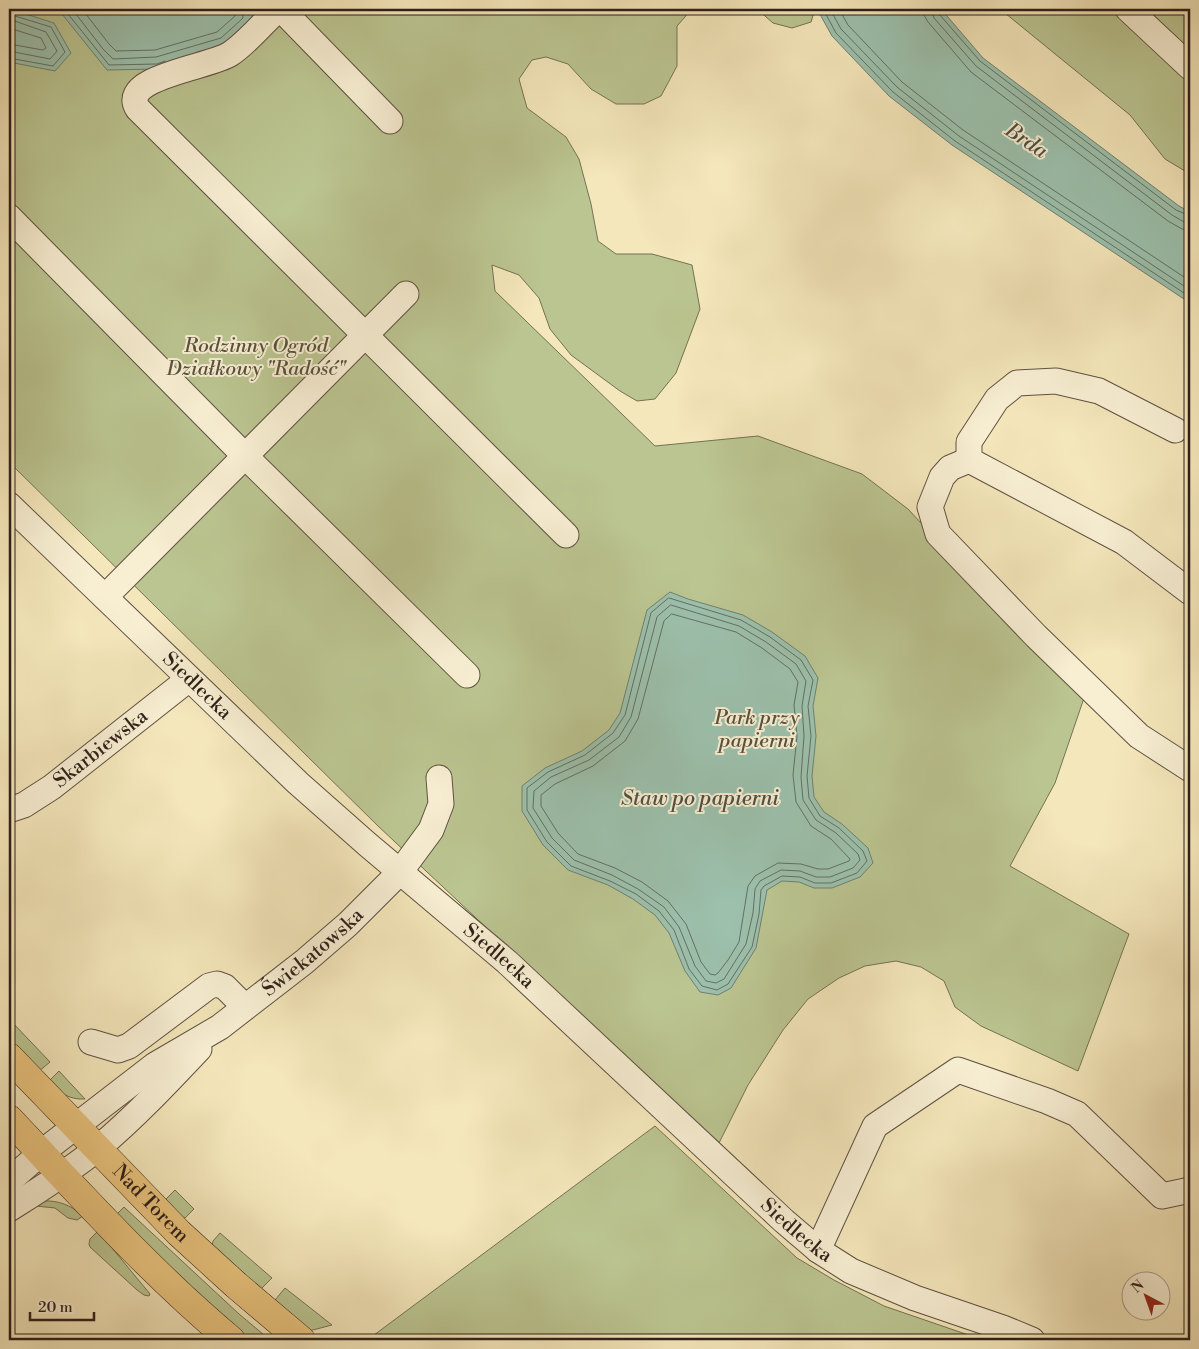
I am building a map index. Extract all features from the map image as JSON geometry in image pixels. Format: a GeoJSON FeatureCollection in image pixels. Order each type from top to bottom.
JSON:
{"type":"FeatureCollection","features":[{"type":"Feature","properties":{"kind":"main road","name":"Nad Torem"},"geometry":{"type":"LineString","coordinates":[[9,1057],[179,1233],[236,1285],[301,1340]]}},
{"type":"Feature","properties":{"kind":"main road"},"geometry":{"type":"LineString","coordinates":[[9,1119],[139,1254],[208,1321],[231,1340]]}},
{"type":"Feature","properties":{"kind":"street"},"geometry":{"type":"LineString","coordinates":[[390,121],[280,9],[232,53],[215,62],[151,81],[138,89],[134,98],[134,103],[138,109],[566,535]]}},
{"type":"Feature","properties":{"kind":"street"},"geometry":{"type":"LineString","coordinates":[[1128,9],[1190,67]]}},
{"type":"Feature","properties":{"kind":"street"},"geometry":{"type":"LineString","coordinates":[[9,217],[245,456],[467,675]]}},
{"type":"Feature","properties":{"kind":"street"},"geometry":{"type":"LineString","coordinates":[[105,597],[406,294]]}},
{"type":"Feature","properties":{"kind":"street"},"geometry":{"type":"LineString","coordinates":[[969,460],[969,442],[997,399],[1017,383],[1056,381],[1099,391],[1174,430]]}},
{"type":"Feature","properties":{"kind":"street"},"geometry":{"type":"LineString","coordinates":[[969,460],[1124,542],[1190,592]]}},
{"type":"Feature","properties":{"kind":"street"},"geometry":{"type":"LineString","coordinates":[[969,460],[950,468],[942,477],[930,507],[938,534],[1036,636],[1139,736],[1190,768]]}},
{"type":"Feature","properties":{"kind":"street","name":"Siedlecka"},"geometry":{"type":"LineString","coordinates":[[9,505],[298,783],[514,968],[784,1221],[818,1250],[851,1271],[915,1298],[1032,1340]]}},
{"type":"Feature","properties":{"kind":"street","name":"Skarbiewska"},"geometry":{"type":"LineString","coordinates":[[9,810],[24,805],[52,787],[189,679]]}},
{"type":"Feature","properties":{"kind":"street","name":"Świekatowska"},"geometry":{"type":"LineString","coordinates":[[9,1209],[62,1175],[97,1149],[170,1080],[220,1027],[327,943],[400,872],[431,830],[441,804],[439,778]]}},
{"type":"Feature","properties":{"kind":"street"},"geometry":{"type":"LineString","coordinates":[[91,1042],[118,1050],[129,1046],[209,986],[217,984],[225,987],[245,1007]]}},
{"type":"Feature","properties":{"kind":"street","name":"Świekatowska"},"geometry":{"type":"LineString","coordinates":[[9,1181],[41,1153],[155,1065],[220,1027]]}},
{"type":"Feature","properties":{"kind":"street"},"geometry":{"type":"LineString","coordinates":[[818,1250],[874,1126],[958,1070],[1047,1101],[1076,1114],[1162,1196],[1190,1190]]}},
{"type":"Feature","properties":{"kind":"green space"},"geometry":{"type":"Polygon","coordinates":[[[9,9],[692,9],[677,26],[677,66],[661,96],[644,104],[616,104],[591,89],[568,64],[546,57],[532,60],[519,79],[527,108],[566,137],[579,159],[591,204],[598,241],[616,254],[652,254],[692,265],[700,309],[676,373],[655,399],[637,401],[620,391],[571,355],[550,329],[539,298],[519,275],[492,265],[495,291],[655,446],[758,436],[862,474],[908,509],[1084,698],[1055,783],[1010,866],[1129,934],[1078,1071],[981,1026],[955,1007],[944,981],[921,967],[896,961],[865,966],[839,978],[808,999],[783,1030],[748,1085],[718,1145],[378,826],[9,462],[9,9]]]}},
{"type":"Feature","properties":{"kind":"green space"},"geometry":{"type":"Polygon","coordinates":[[[757,9],[815,9],[811,22],[792,28],[773,23],[757,9]]]}},
{"type":"Feature","properties":{"kind":"green space"},"geometry":{"type":"Polygon","coordinates":[[[1000,9],[1190,9],[1190,174],[1165,159],[1130,115],[1000,9]]]}},
{"type":"Feature","properties":{"kind":"green space"},"geometry":{"type":"Polygon","coordinates":[[[11,1021],[50,1062],[38,1072],[9,1041],[9,1023],[11,1021]]]}},
{"type":"Feature","properties":{"kind":"green space"},"geometry":{"type":"Polygon","coordinates":[[[59,1071],[85,1099],[69,1097],[48,1082],[59,1071]]]}},
{"type":"Feature","properties":{"kind":"green space"},"geometry":{"type":"Polygon","coordinates":[[[655,1126],[797,1258],[884,1306],[983,1340],[373,1340],[370,1338],[655,1126]]]}},
{"type":"Feature","properties":{"kind":"green space"},"geometry":{"type":"Polygon","coordinates":[[[175,1190],[194,1209],[185,1218],[181,1218],[166,1204],[166,1199],[175,1190]]]}},
{"type":"Feature","properties":{"kind":"green space"},"geometry":{"type":"Polygon","coordinates":[[[42,1201],[64,1204],[83,1216],[77,1220],[68,1218],[55,1208],[36,1206],[42,1201]]]}},
{"type":"Feature","properties":{"kind":"green space"},"geometry":{"type":"Polygon","coordinates":[[[124,1207],[239,1314],[270,1340],[249,1340],[229,1324],[116,1215],[124,1207]]]}},
{"type":"Feature","properties":{"kind":"green space"},"geometry":{"type":"Polygon","coordinates":[[[98,1231],[150,1294],[149,1296],[137,1290],[90,1247],[90,1239],[98,1231]]]}},
{"type":"Feature","properties":{"kind":"green space"},"geometry":{"type":"Polygon","coordinates":[[[220,1233],[272,1278],[261,1289],[212,1246],[213,1241],[220,1233]]]}},
{"type":"Feature","properties":{"kind":"green space"},"geometry":{"type":"Polygon","coordinates":[[[285,1288],[332,1325],[309,1331],[275,1303],[275,1300],[285,1288]]]}},
{"type":"Feature","properties":{"kind":"water"},"geometry":{"type":"Polygon","coordinates":[[[53,9],[253,9],[257,21],[227,48],[158,69],[107,70],[62,14],[53,9]]]}},
{"type":"Feature","properties":{"kind":"water","name":"Brda"},"geometry":{"type":"Polygon","coordinates":[[[817,9],[941,9],[983,58],[1179,206],[1190,212],[1190,303],[952,145],[889,96],[832,36],[817,9]]]}},
{"type":"Feature","properties":{"kind":"water"},"geometry":{"type":"Polygon","coordinates":[[[13,10],[54,23],[71,53],[55,71],[9,62],[9,11],[13,10]]]}},
{"type":"Feature","properties":{"kind":"water","name":"Staw po papierni"},"geometry":{"type":"Polygon","coordinates":[[[670,592],[743,615],[772,632],[805,656],[818,678],[813,706],[816,736],[812,776],[814,797],[824,812],[842,824],[868,848],[873,863],[860,877],[832,888],[814,888],[799,882],[782,881],[767,890],[756,948],[731,988],[718,995],[700,992],[685,971],[669,933],[655,915],[633,899],[608,885],[568,870],[543,845],[522,811],[522,786],[545,768],[582,751],[609,730],[620,713],[647,610],[670,592]]]}},
{"type":"Feature","properties":{"kind":"park label","name":"Rodzinny Ogród Działkowy \"Radość\""},"geometry":{"type":"Point","coordinates":[256,358]}},
{"type":"Feature","properties":{"kind":"park label","name":"Park przy papierni"},"geometry":{"type":"Point","coordinates":[757,730]}}]}
